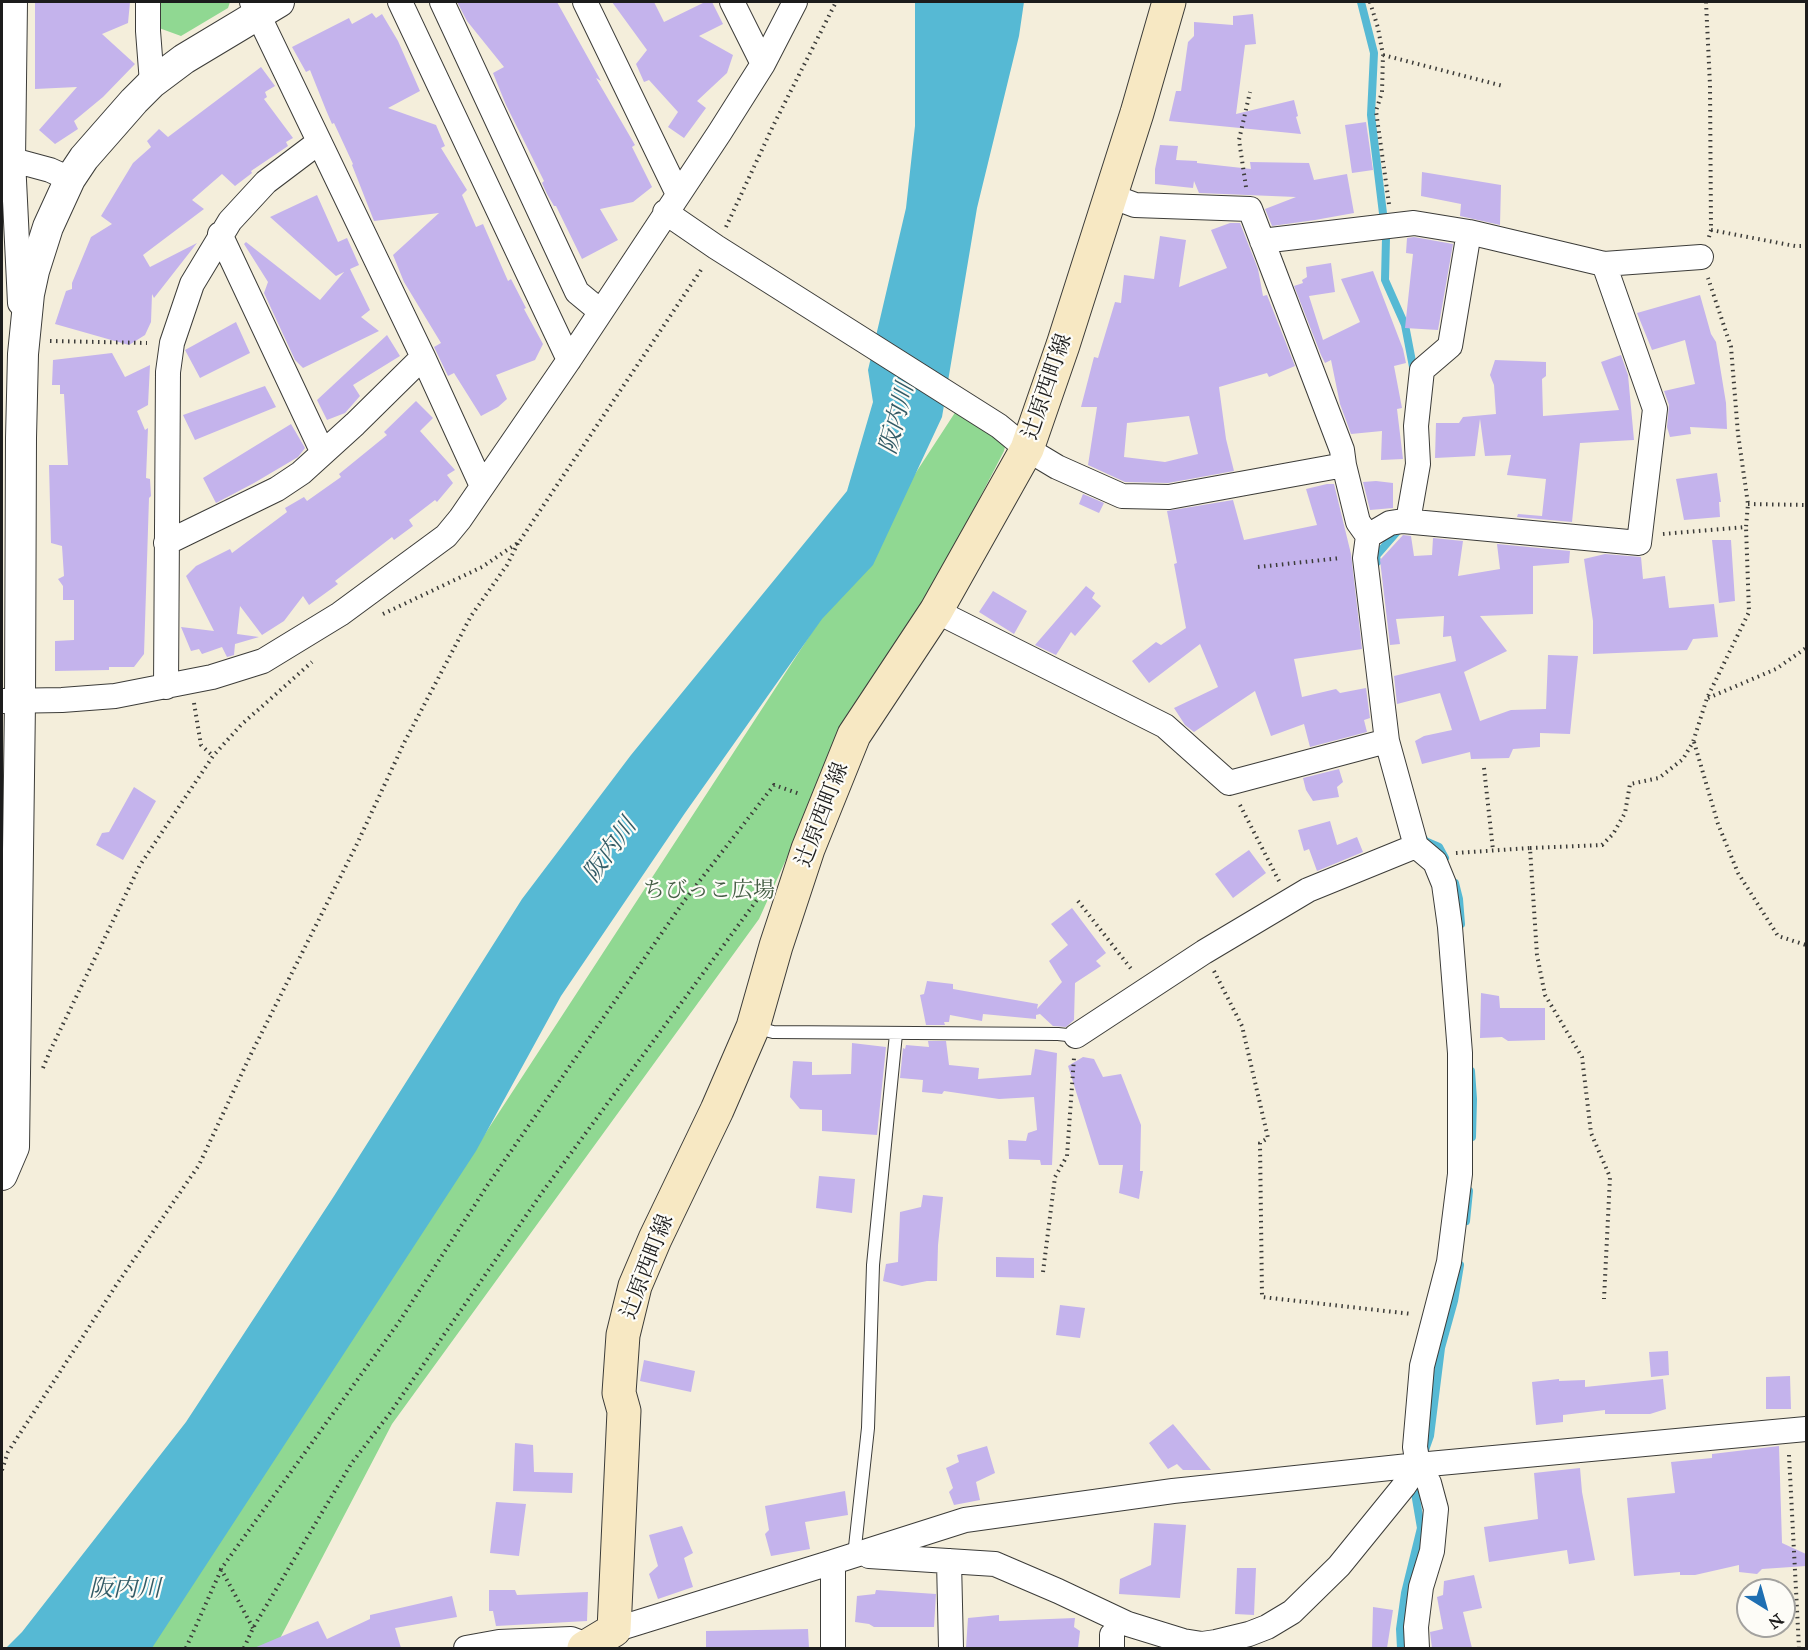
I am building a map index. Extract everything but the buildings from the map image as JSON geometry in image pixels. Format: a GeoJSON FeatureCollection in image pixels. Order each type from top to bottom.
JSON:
{"type":"FeatureCollection","features":[{"type":"Feature","properties":{"kind":"main road","name":"辻原西町線"},"geometry":{"type":"LineString","coordinates":[[599,1643],[624,1411],[619,1394],[622,1335],[635,1286],[753,1027],[776,946],[808,849],[854,735],[936,611],[1027,449],[1064,345],[1169,2]]}},
{"type":"Feature","properties":{"kind":"street"},"geometry":{"type":"LineString","coordinates":[[15,2],[13,160],[33,347]]}},
{"type":"Feature","properties":{"kind":"street"},"geometry":{"type":"LineString","coordinates":[[148,2],[152,83]]}},
{"type":"Feature","properties":{"kind":"street"},"geometry":{"type":"LineString","coordinates":[[400,2],[569,360]]}},
{"type":"Feature","properties":{"kind":"street"},"geometry":{"type":"LineString","coordinates":[[442,2],[577,292],[600,311]]}},
{"type":"Feature","properties":{"kind":"street"},"geometry":{"type":"LineString","coordinates":[[585,2],[672,203],[717,247],[999,426],[1027,449],[1057,467],[1122,496],[1169,497],[1344,465]]}},
{"type":"Feature","properties":{"kind":"street"},"geometry":{"type":"LineString","coordinates":[[732,2],[763,64]]}},
{"type":"Feature","properties":{"kind":"street"},"geometry":{"type":"LineString","coordinates":[[11,701],[115,696],[212,677],[262,661],[340,614],[446,536],[569,360],[763,64],[795,2]]}},
{"type":"Feature","properties":{"kind":"street"},"geometry":{"type":"LineString","coordinates":[[2,1175],[14,1147],[11,701],[33,347],[29,294],[34,271],[48,226],[70,179],[84,158],[134,100],[184,59],[263,6],[319,142],[423,357],[482,486]]}},
{"type":"Feature","properties":{"kind":"street"},"geometry":{"type":"LineString","coordinates":[[166,687],[168,372],[172,343],[192,284],[220,234],[266,182],[319,142]]}},
{"type":"Feature","properties":{"kind":"street"},"geometry":{"type":"LineString","coordinates":[[13,160],[50,170],[70,179]]}},
{"type":"Feature","properties":{"kind":"street"},"geometry":{"type":"LineString","coordinates":[[1111,196],[1135,205],[1250,209],[1342,450],[1358,522],[1367,547],[1387,741],[1416,846],[1435,862],[1444,884],[1450,927],[1460,1053],[1460,1174],[1449,1262],[1422,1366],[1415,1447],[1436,1509],[1436,1526],[1432,1551],[1420,1587],[1416,1627],[1417,1648]]}},
{"type":"Feature","properties":{"kind":"street"},"geometry":{"type":"LineString","coordinates":[[1262,241],[1414,223],[1470,232],[1604,264],[1701,257]]}},
{"type":"Feature","properties":{"kind":"street"},"geometry":{"type":"LineString","coordinates":[[1367,547],[1400,522],[1418,464],[1416,426],[1422,370],[1450,346],[1470,232]]}},
{"type":"Feature","properties":{"kind":"street"},"geometry":{"type":"LineString","coordinates":[[220,234],[323,453]]}},
{"type":"Feature","properties":{"kind":"street"},"geometry":{"type":"LineString","coordinates":[[1400,522],[1639,543],[1655,409],[1604,264]]}},
{"type":"Feature","properties":{"kind":"street"},"geometry":{"type":"LineString","coordinates":[[166,543],[277,489],[301,472],[423,357]]}},
{"type":"Feature","properties":{"kind":"street"},"geometry":{"type":"LineString","coordinates":[[936,611],[1165,726],[1229,783],[1387,741]]}},
{"type":"Feature","properties":{"kind":"street"},"geometry":{"type":"LineString","coordinates":[[1076,1036],[1204,952],[1308,890],[1416,846]]}},
{"type":"Feature","properties":{"kind":"street"},"geometry":{"type":"LineString","coordinates":[[466,1648],[499,1642],[571,1639],[599,1643],[843,1559],[965,1520],[1173,1491],[1797,1430]]}},
{"type":"Feature","properties":{"kind":"street"},"geometry":{"type":"LineString","coordinates":[[843,1559],[995,1564],[1128,1624],[1183,1641],[1202,1644],[1233,1640],[1267,1627],[1292,1612],[1339,1566],[1397,1494],[1423,1468]]}},
{"type":"Feature","properties":{"kind":"street"},"geometry":{"type":"LineString","coordinates":[[833,1648],[843,1559]]}},
{"type":"Feature","properties":{"kind":"street"},"geometry":{"type":"LineString","coordinates":[[949,1561],[951,1648]]}},
{"type":"Feature","properties":{"kind":"lane"},"geometry":{"type":"LineString","coordinates":[[753,1027],[773,1032],[1076,1036]]}},
{"type":"Feature","properties":{"kind":"lane"},"geometry":{"type":"LineString","coordinates":[[843,1559],[868,1428],[873,1264],[896,1034]]}},
{"type":"Feature","properties":{"kind":"path"},"geometry":{"type":"LineString","coordinates":[[2,1470],[8,1452],[199,1165],[250,1056],[356,846],[404,743],[471,616],[507,565],[519,542],[566,470],[717,247],[773,126],[836,2]]}},
{"type":"Feature","properties":{"kind":"path"},"geometry":{"type":"LineString","coordinates":[[1370,2],[1383,55],[1382,92],[1376,111],[1385,226]]}},
{"type":"Feature","properties":{"kind":"path"},"geometry":{"type":"LineString","coordinates":[[1383,55],[1503,86]]}},
{"type":"Feature","properties":{"kind":"path"},"geometry":{"type":"LineString","coordinates":[[1250,92],[1239,140],[1250,209]]}},
{"type":"Feature","properties":{"kind":"path"},"geometry":{"type":"LineString","coordinates":[[1712,230],[1795,246],[1806,246]]}},
{"type":"Feature","properties":{"kind":"path"},"geometry":{"type":"LineString","coordinates":[[33,347],[172,343]]}},
{"type":"Feature","properties":{"kind":"path"},"geometry":{"type":"LineString","coordinates":[[1449,853],[1602,845],[1613,834],[1625,813],[1629,784],[1659,778],[1683,759],[1694,742],[1707,699],[1749,612],[1746,527],[1748,504],[1806,505]]}},
{"type":"Feature","properties":{"kind":"path"},"geometry":{"type":"LineString","coordinates":[[1639,543],[1643,535],[1746,527]]}},
{"type":"Feature","properties":{"kind":"path"},"geometry":{"type":"LineString","coordinates":[[382,615],[482,567],[519,542]]}},
{"type":"Feature","properties":{"kind":"path"},"geometry":{"type":"LineString","coordinates":[[1258,567],[1346,557],[1367,547]]}},
{"type":"Feature","properties":{"kind":"path"},"geometry":{"type":"LineString","coordinates":[[1707,699],[1776,669],[1806,648]]}},
{"type":"Feature","properties":{"kind":"path"},"geometry":{"type":"LineString","coordinates":[[42,1072],[140,865],[213,756],[242,725],[314,660]]}},
{"type":"Feature","properties":{"kind":"path"},"geometry":{"type":"LineString","coordinates":[[192,693],[201,745],[213,756]]}},
{"type":"Feature","properties":{"kind":"path"},"geometry":{"type":"LineString","coordinates":[[1694,742],[1718,824],[1738,873],[1778,936],[1806,945]]}},
{"type":"Feature","properties":{"kind":"path"},"geometry":{"type":"LineString","coordinates":[[1484,768],[1493,850]]}},
{"type":"Feature","properties":{"kind":"path"},"geometry":{"type":"LineString","coordinates":[[1229,783],[1289,901]]}},
{"type":"Feature","properties":{"kind":"path"},"geometry":{"type":"LineString","coordinates":[[186,1648],[221,1569],[399,1322],[489,1183],[684,901],[774,785],[803,795]]}},
{"type":"Feature","properties":{"kind":"path"},"geometry":{"type":"LineString","coordinates":[[1530,848],[1537,955],[1545,995],[1582,1057],[1591,1133],[1610,1177],[1604,1299]]}},
{"type":"Feature","properties":{"kind":"path"},"geometry":{"type":"LineString","coordinates":[[244,1648],[253,1628],[351,1464],[390,1413],[542,1194],[767,885]]}},
{"type":"Feature","properties":{"kind":"path"},"geometry":{"type":"LineString","coordinates":[[1078,901],[1147,990]]}},
{"type":"Feature","properties":{"kind":"path"},"geometry":{"type":"LineString","coordinates":[[1204,952],[1242,1026],[1268,1138],[1260,1143],[1262,1297],[1435,1316]]}},
{"type":"Feature","properties":{"kind":"path"},"geometry":{"type":"LineString","coordinates":[[1043,1272],[1055,1177],[1067,1156],[1076,1036]]}},
{"type":"Feature","properties":{"kind":"path"},"geometry":{"type":"LineString","coordinates":[[1797,1430],[1799,1648]]}},
{"type":"Feature","properties":{"kind":"path"},"geometry":{"type":"LineString","coordinates":[[221,1569],[253,1628]]}},
{"type":"Feature","properties":{"kind":"green space"},"geometry":{"type":"Polygon","coordinates":[[[159,2],[230,2],[228,8],[181,36],[159,28],[159,2]]]}},
{"type":"Feature","properties":{"kind":"green space","name":"ちびっこ広場"},"geometry":{"type":"Polygon","coordinates":[[[958,408],[1006,442],[1004,451],[931,592],[844,719],[819,787],[759,919],[392,1424],[275,1648],[150,1648],[958,408]]]}},
{"type":"Feature","properties":{"kind":"water","name":"阪内川"},"geometry":{"type":"Polygon","coordinates":[[[915,2],[1024,2],[1019,36],[977,208],[942,417],[873,565],[822,619],[685,813],[561,996],[476,1151],[152,1648],[6,1648],[22,1632],[186,1422],[334,1196],[522,899],[631,755],[847,491],[873,402],[868,370],[906,208],[915,126],[915,2]]]}},
{"type":"Feature","properties":{"kind":"waterway"},"geometry":{"type":"LineString","coordinates":[[1361,2],[1374,53],[1371,115],[1386,238],[1385,280],[1405,325],[1414,372]]}},
{"type":"Feature","properties":{"kind":"waterway"},"geometry":{"type":"LineString","coordinates":[[1377,562],[1376,556],[1396,533],[1397,525]]}},
{"type":"Feature","properties":{"kind":"waterway"},"geometry":{"type":"LineString","coordinates":[[1424,839],[1439,847],[1445,858]]}},
{"type":"Feature","properties":{"kind":"waterway"},"geometry":{"type":"LineString","coordinates":[[1455,883],[1461,924]]}},
{"type":"Feature","properties":{"kind":"waterway"},"geometry":{"type":"LineString","coordinates":[[1471,1071],[1472,1137]]}},
{"type":"Feature","properties":{"kind":"waterway"},"geometry":{"type":"LineString","coordinates":[[1466,1221],[1469,1191]]}},
{"type":"Feature","properties":{"kind":"waterway"},"geometry":{"type":"LineString","coordinates":[[1424,1453],[1430,1436],[1441,1348],[1454,1301],[1460,1265]]}},
{"type":"Feature","properties":{"kind":"waterway"},"geometry":{"type":"LineString","coordinates":[[1401,1648],[1400,1629],[1405,1593],[1421,1528],[1414,1487],[1416,1482]]}}]}
